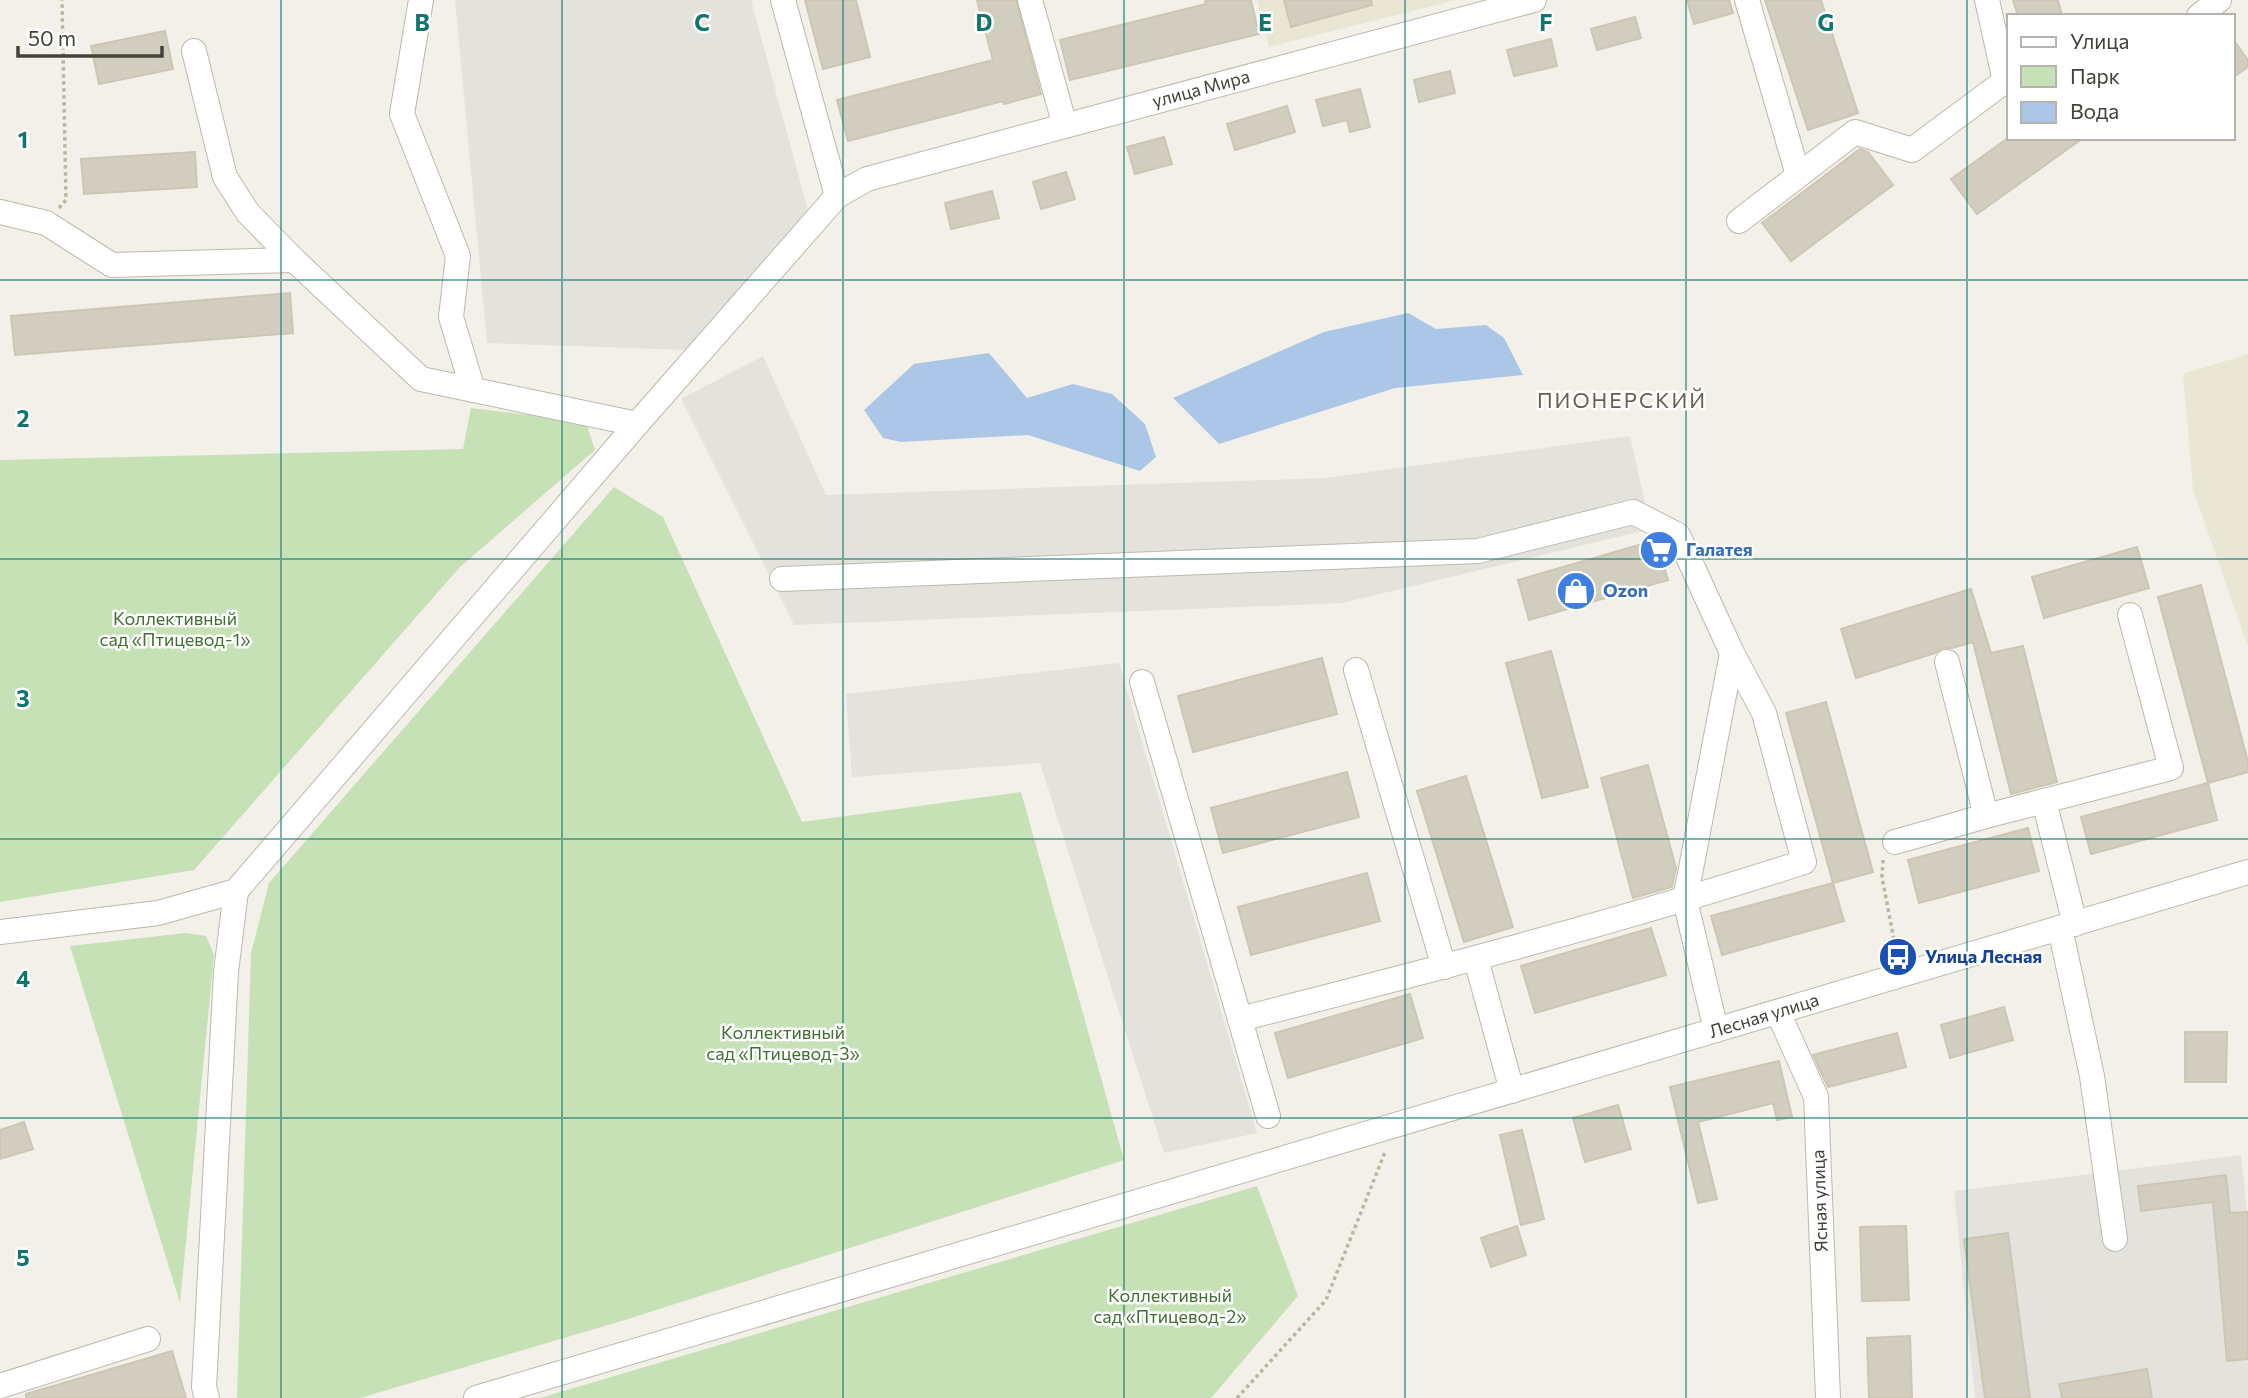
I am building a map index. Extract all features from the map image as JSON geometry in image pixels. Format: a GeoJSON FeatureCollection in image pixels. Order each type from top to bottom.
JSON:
{"type":"FeatureCollection","features":[{"type":"Feature","properties":{"kind":"street"},"geometry":{"type":"LineString","coordinates":[[421,0],[402,114],[458,256],[451,317],[473,390]]}},
{"type":"Feature","properties":{"kind":"street"},"geometry":{"type":"LineString","coordinates":[[783,0],[837,196]]}},
{"type":"Feature","properties":{"kind":"street"},"geometry":{"type":"LineString","coordinates":[[1030,0],[1065,126]]}},
{"type":"Feature","properties":{"kind":"street","name":"улица Мира"},"geometry":{"type":"LineString","coordinates":[[236,891],[637,424],[837,196],[867,179],[1498,5],[1534,0]]}},
{"type":"Feature","properties":{"kind":"street"},"geometry":{"type":"LineString","coordinates":[[1747,0],[1798,175]]}},
{"type":"Feature","properties":{"kind":"street"},"geometry":{"type":"LineString","coordinates":[[1739,221],[1854,132],[1912,150],[2005,81],[1987,0]]}},
{"type":"Feature","properties":{"kind":"street"},"geometry":{"type":"LineString","coordinates":[[2202,14],[2219,0]]}},
{"type":"Feature","properties":{"kind":"street"},"geometry":{"type":"LineString","coordinates":[[194,51],[225,177],[248,213],[421,379],[637,424]]}},
{"type":"Feature","properties":{"kind":"street"},"geometry":{"type":"LineString","coordinates":[[0,212],[46,223],[112,265],[294,260]]}},
{"type":"Feature","properties":{"kind":"street"},"geometry":{"type":"LineString","coordinates":[[782,579],[1478,551],[1633,512],[1678,535],[1732,653],[1764,713],[1804,862],[1685,900],[1476,959],[1240,1019]]}},
{"type":"Feature","properties":{"kind":"street"},"geometry":{"type":"LineString","coordinates":[[1895,842],[2172,768],[2130,615]]}},
{"type":"Feature","properties":{"kind":"street"},"geometry":{"type":"LineString","coordinates":[[1716,1030],[1685,900],[1732,653]]}},
{"type":"Feature","properties":{"kind":"street"},"geometry":{"type":"LineString","coordinates":[[1947,662],[1986,816]]}},
{"type":"Feature","properties":{"kind":"street"},"geometry":{"type":"LineString","coordinates":[[1356,670],[1444,967]]}},
{"type":"Feature","properties":{"kind":"street"},"geometry":{"type":"LineString","coordinates":[[1142,682],[1268,1116]]}},
{"type":"Feature","properties":{"kind":"street"},"geometry":{"type":"LineString","coordinates":[[2044,801],[2068,926],[2115,1239]]}},
{"type":"Feature","properties":{"kind":"street","name":"Лесная улица"},"geometry":{"type":"LineString","coordinates":[[477,1398],[2248,872]]}},
{"type":"Feature","properties":{"kind":"street"},"geometry":{"type":"LineString","coordinates":[[0,932],[158,913],[236,891],[226,972],[204,1387],[207,1398]]}},
{"type":"Feature","properties":{"kind":"street"},"geometry":{"type":"LineString","coordinates":[[1476,959],[1512,1091]]}},
{"type":"Feature","properties":{"kind":"street","name":"Ясная улица"},"geometry":{"type":"LineString","coordinates":[[1778,1012],[1816,1097],[1828,1398]]}},
{"type":"Feature","properties":{"kind":"street"},"geometry":{"type":"LineString","coordinates":[[0,1386],[148,1339]]}},
{"type":"Feature","properties":{"kind":"path"},"geometry":{"type":"LineString","coordinates":[[46,223],[66,200],[62,0]]}},
{"type":"Feature","properties":{"kind":"path"},"geometry":{"type":"LineString","coordinates":[[1895,842],[1883,855],[1882,877],[1901,975]]}},
{"type":"Feature","properties":{"kind":"path"},"geometry":{"type":"LineString","coordinates":[[1237,1398],[1326,1300],[1396,1125]]}},
{"type":"Feature","properties":{"kind":"shaded area"},"geometry":{"type":"Polygon","coordinates":[[[455,0],[751,0],[809,214],[686,350],[487,343],[455,0]]]}},
{"type":"Feature","properties":{"kind":"shaded area"},"geometry":{"type":"Polygon","coordinates":[[[1257,0],[1457,0],[1269,47],[1257,0]]]}},
{"type":"Feature","properties":{"kind":"shaded area"},"geometry":{"type":"Polygon","coordinates":[[[2248,354],[2248,647],[2193,489],[2183,374],[2248,354]]]}},
{"type":"Feature","properties":{"kind":"shaded area"},"geometry":{"type":"Polygon","coordinates":[[[763,356],[826,495],[1326,478],[1630,436],[1651,529],[1342,603],[794,625],[681,399],[763,356]]]}},
{"type":"Feature","properties":{"kind":"shaded area"},"geometry":{"type":"Polygon","coordinates":[[[1119,663],[1257,1133],[1164,1153],[1040,763],[852,777],[846,694],[1119,663]]]}},
{"type":"Feature","properties":{"kind":"shaded area"},"geometry":{"type":"Polygon","coordinates":[[[2241,1155],[2248,1218],[2248,1398],[1975,1398],[1954,1191],[2241,1155]]]}},
{"type":"Feature","properties":{"kind":"green space","name":"Коллективный сад «Птицевод-1»"},"geometry":{"type":"Polygon","coordinates":[[[471,408],[586,422],[595,450],[460,567],[194,870],[0,902],[0,460],[463,449],[471,408]]]}},
{"type":"Feature","properties":{"kind":"green space","name":"Коллективный сад «Птицевод-3»"},"geometry":{"type":"Polygon","coordinates":[[[614,487],[663,517],[802,822],[1021,792],[1124,1160],[625,1320],[360,1398],[237,1398],[251,953],[269,883],[614,487]]]}},
{"type":"Feature","properties":{"kind":"green space"},"geometry":{"type":"Polygon","coordinates":[[[186,933],[206,936],[214,955],[180,1303],[70,946],[186,933]]]}},
{"type":"Feature","properties":{"kind":"green space","name":"Коллективный сад «Птицевод-2»"},"geometry":{"type":"Polygon","coordinates":[[[1257,1186],[1298,1296],[1211,1398],[540,1398],[1257,1186]]]}},
{"type":"Feature","properties":{"kind":"water"},"geometry":{"type":"Polygon","coordinates":[[[1408,313],[1436,329],[1486,325],[1504,338],[1523,375],[1395,388],[1219,444],[1173,398],[1324,332],[1408,313]]]}},
{"type":"Feature","properties":{"kind":"water"},"geometry":{"type":"Polygon","coordinates":[[[989,353],[1027,398],[1073,384],[1112,394],[1145,424],[1156,457],[1140,471],[1028,435],[901,442],[883,438],[864,410],[914,364],[989,353]]]}},
{"type":"Feature","properties":{"kind":"building"},"geometry":{"type":"Polygon","coordinates":[[[805,0],[856,0],[870,57],[823,69],[805,0]]]}},
{"type":"Feature","properties":{"kind":"building"},"geometry":{"type":"Polygon","coordinates":[[[977,0],[1016,0],[1041,94],[1004,104],[1003,101],[848,141],[837,100],[993,60],[977,0]]]}},
{"type":"Feature","properties":{"kind":"building"},"geometry":{"type":"Polygon","coordinates":[[[1205,0],[1251,0],[1259,34],[1070,80],[1060,40],[1206,4],[1205,0]]]}},
{"type":"Feature","properties":{"kind":"building"},"geometry":{"type":"Polygon","coordinates":[[[1284,0],[1371,0],[1372,5],[1291,27],[1284,0]]]}},
{"type":"Feature","properties":{"kind":"building"},"geometry":{"type":"Polygon","coordinates":[[[1687,0],[1729,0],[1733,13],[1694,24],[1687,0]]]}},
{"type":"Feature","properties":{"kind":"building"},"geometry":{"type":"Polygon","coordinates":[[[1765,0],[1821,0],[1858,113],[1808,130],[1765,0]]]}},
{"type":"Feature","properties":{"kind":"building"},"geometry":{"type":"Polygon","coordinates":[[[2013,0],[2058,0],[2062,14],[2017,14],[2013,0]]]}},
{"type":"Feature","properties":{"kind":"building"},"geometry":{"type":"Polygon","coordinates":[[[1635,17],[1641,38],[1597,50],[1591,29],[1635,17]]]}},
{"type":"Feature","properties":{"kind":"building"},"geometry":{"type":"Polygon","coordinates":[[[165,31],[173,69],[99,84],[91,46],[165,31]]]}},
{"type":"Feature","properties":{"kind":"building"},"geometry":{"type":"Polygon","coordinates":[[[1551,39],[1557,66],[1514,76],[1507,50],[1551,39]]]}},
{"type":"Feature","properties":{"kind":"building"},"geometry":{"type":"Polygon","coordinates":[[[2234,41],[2248,60],[2248,67],[2234,77],[2234,41]]]}},
{"type":"Feature","properties":{"kind":"building"},"geometry":{"type":"Polygon","coordinates":[[[1450,71],[1455,93],[1419,102],[1414,80],[1450,71]]]}},
{"type":"Feature","properties":{"kind":"building"},"geometry":{"type":"Polygon","coordinates":[[[1360,89],[1370,127],[1350,132],[1347,120],[1323,126],[1316,100],[1360,89]]]}},
{"type":"Feature","properties":{"kind":"building"},"geometry":{"type":"Polygon","coordinates":[[[1287,106],[1295,132],[1235,150],[1227,124],[1287,106]]]}},
{"type":"Feature","properties":{"kind":"building"},"geometry":{"type":"Polygon","coordinates":[[[1164,137],[1172,164],[1135,174],[1127,147],[1164,137]]]}},
{"type":"Feature","properties":{"kind":"building"},"geometry":{"type":"Polygon","coordinates":[[[2007,139],[2080,140],[1977,214],[1951,179],[2007,139]]]}},
{"type":"Feature","properties":{"kind":"building"},"geometry":{"type":"Polygon","coordinates":[[[1860,149],[1868,152],[1893,185],[1791,261],[1762,223],[1860,149]]]}},
{"type":"Feature","properties":{"kind":"building"},"geometry":{"type":"Polygon","coordinates":[[[195,152],[197,187],[84,194],[81,159],[195,152]]]}},
{"type":"Feature","properties":{"kind":"building"},"geometry":{"type":"Polygon","coordinates":[[[1066,172],[1075,199],[1041,209],[1033,182],[1066,172]]]}},
{"type":"Feature","properties":{"kind":"building"},"geometry":{"type":"Polygon","coordinates":[[[992,191],[999,218],[951,229],[945,203],[992,191]]]}},
{"type":"Feature","properties":{"kind":"building"},"geometry":{"type":"Polygon","coordinates":[[[290,293],[293,333],[15,355],[11,316],[290,293]]]}},
{"type":"Feature","properties":{"kind":"building"},"geometry":{"type":"Polygon","coordinates":[[[1656,540],[1668,580],[1529,620],[1518,580],[1656,540]]]}},
{"type":"Feature","properties":{"kind":"building"},"geometry":{"type":"Polygon","coordinates":[[[2137,547],[2149,588],[2044,618],[2032,577],[2137,547]]]}},
{"type":"Feature","properties":{"kind":"building"},"geometry":{"type":"Polygon","coordinates":[[[2201,585],[2248,762],[2248,772],[2208,783],[2158,597],[2201,585]]]}},
{"type":"Feature","properties":{"kind":"building"},"geometry":{"type":"Polygon","coordinates":[[[1971,589],[1991,653],[2023,646],[2057,782],[2011,794],[1973,642],[1943,648],[1935,653],[1856,678],[1841,629],[1971,589]]]}},
{"type":"Feature","properties":{"kind":"building"},"geometry":{"type":"Polygon","coordinates":[[[1551,651],[1588,787],[1542,798],[1506,663],[1551,651]]]}},
{"type":"Feature","properties":{"kind":"building"},"geometry":{"type":"Polygon","coordinates":[[[1322,658],[1337,714],[1193,752],[1178,696],[1322,658]]]}},
{"type":"Feature","properties":{"kind":"building"},"geometry":{"type":"Polygon","coordinates":[[[1826,702],[1873,872],[1833,883],[1786,713],[1826,702]]]}},
{"type":"Feature","properties":{"kind":"building"},"geometry":{"type":"Polygon","coordinates":[[[1648,765],[1676,868],[1672,887],[1633,898],[1601,778],[1648,765]]]}},
{"type":"Feature","properties":{"kind":"building"},"geometry":{"type":"Polygon","coordinates":[[[1347,772],[1359,817],[1223,853],[1211,808],[1347,772]]]}},
{"type":"Feature","properties":{"kind":"building"},"geometry":{"type":"Polygon","coordinates":[[[1466,776],[1513,927],[1464,942],[1417,791],[1466,776]]]}},
{"type":"Feature","properties":{"kind":"building"},"geometry":{"type":"Polygon","coordinates":[[[2208,783],[2217,820],[2091,854],[2081,817],[2208,783]]]}},
{"type":"Feature","properties":{"kind":"building"},"geometry":{"type":"Polygon","coordinates":[[[2028,828],[2039,871],[1919,903],[1908,860],[2028,828]]]}},
{"type":"Feature","properties":{"kind":"building"},"geometry":{"type":"Polygon","coordinates":[[[1367,873],[1380,921],[1251,955],[1238,907],[1367,873]]]}},
{"type":"Feature","properties":{"kind":"building"},"geometry":{"type":"Polygon","coordinates":[[[1833,883],[1844,921],[1722,955],[1711,916],[1833,883]]]}},
{"type":"Feature","properties":{"kind":"building"},"geometry":{"type":"Polygon","coordinates":[[[1651,928],[1666,975],[1535,1013],[1521,966],[1651,928]]]}},
{"type":"Feature","properties":{"kind":"building"},"geometry":{"type":"Polygon","coordinates":[[[1410,994],[1423,1038],[1288,1078],[1275,1033],[1410,994]]]}},
{"type":"Feature","properties":{"kind":"building"},"geometry":{"type":"Polygon","coordinates":[[[2004,1007],[2013,1040],[1950,1058],[1941,1025],[2004,1007]]]}},
{"type":"Feature","properties":{"kind":"building"},"geometry":{"type":"Polygon","coordinates":[[[2185,1032],[2227,1032],[2226,1082],[2185,1082],[2185,1032]]]}},
{"type":"Feature","properties":{"kind":"building"},"geometry":{"type":"Polygon","coordinates":[[[1897,1033],[1906,1067],[1828,1087],[1813,1055],[1897,1033]]]}},
{"type":"Feature","properties":{"kind":"building"},"geometry":{"type":"Polygon","coordinates":[[[1779,1061],[1792,1117],[1777,1120],[1773,1103],[1698,1122],[1717,1199],[1698,1203],[1670,1087],[1779,1061]]]}},
{"type":"Feature","properties":{"kind":"building"},"geometry":{"type":"Polygon","coordinates":[[[1618,1105],[1631,1149],[1585,1162],[1573,1118],[1618,1105]]]}},
{"type":"Feature","properties":{"kind":"building"},"geometry":{"type":"Polygon","coordinates":[[[24,1122],[33,1149],[0,1159],[0,1130],[24,1122]]]}},
{"type":"Feature","properties":{"kind":"building"},"geometry":{"type":"Polygon","coordinates":[[[1522,1130],[1544,1219],[1521,1225],[1500,1135],[1522,1130]]]}},
{"type":"Feature","properties":{"kind":"building"},"geometry":{"type":"Polygon","coordinates":[[[2226,1175],[2230,1213],[2248,1212],[2248,1359],[2227,1361],[2213,1202],[2141,1211],[2138,1186],[2226,1175]]]}},
{"type":"Feature","properties":{"kind":"building"},"geometry":{"type":"Polygon","coordinates":[[[1517,1226],[1526,1255],[1491,1267],[1481,1238],[1517,1226]]]}},
{"type":"Feature","properties":{"kind":"building"},"geometry":{"type":"Polygon","coordinates":[[[1906,1226],[1909,1300],[1862,1301],[1860,1227],[1906,1226]]]}},
{"type":"Feature","properties":{"kind":"building"},"geometry":{"type":"Polygon","coordinates":[[[2008,1233],[2030,1398],[1985,1398],[1964,1239],[2008,1233]]]}},
{"type":"Feature","properties":{"kind":"building"},"geometry":{"type":"Polygon","coordinates":[[[1910,1336],[1912,1398],[1869,1398],[1867,1338],[1910,1336]]]}},
{"type":"Feature","properties":{"kind":"building"},"geometry":{"type":"Polygon","coordinates":[[[172,1351],[186,1398],[26,1398],[26,1394],[172,1351]]]}},
{"type":"Feature","properties":{"kind":"building"},"geometry":{"type":"Polygon","coordinates":[[[2147,1369],[2152,1398],[2062,1398],[2059,1384],[2147,1369]]]}},
{"type":"Feature","properties":{"kind":"place","name":"Галатея"},"geometry":{"type":"Point","coordinates":[1659,550]}},
{"type":"Feature","properties":{"kind":"place","name":"Ozon"},"geometry":{"type":"Point","coordinates":[1576,591]}},
{"type":"Feature","properties":{"kind":"place","name":"Улица Лесная"},"geometry":{"type":"Point","coordinates":[1898,957]}},
{"type":"Feature","properties":{"kind":"district","name":"ПИОНЕРСКИЙ"},"geometry":{"type":"Point","coordinates":[1622,401]}}]}
